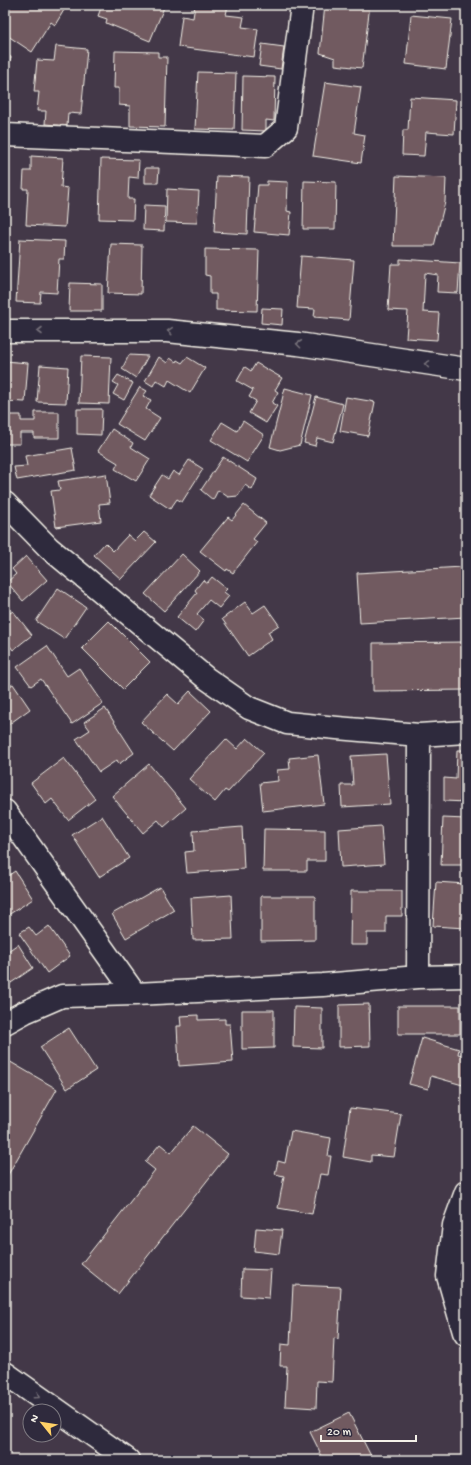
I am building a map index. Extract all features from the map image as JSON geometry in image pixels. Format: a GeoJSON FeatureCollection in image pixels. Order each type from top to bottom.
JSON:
{"type":"FeatureCollection","features":[{"type":"Feature","properties":{"kind":"main road"},"geometry":{"type":"LineString","coordinates":[[5,135],[265,146],[286,128],[302,5]]}},
{"type":"Feature","properties":{"kind":"main road"},"geometry":{"type":"LineString","coordinates":[[5,332],[168,331],[298,344],[466,369]]}},
{"type":"Feature","properties":{"kind":"main road"},"geometry":{"type":"LineString","coordinates":[[5,503],[49,548],[206,678],[249,708],[287,722],[337,728],[419,735],[466,732]]}},
{"type":"Feature","properties":{"kind":"main road"},"geometry":{"type":"LineString","coordinates":[[418,977],[419,735]]}},
{"type":"Feature","properties":{"kind":"main road"},"geometry":{"type":"LineString","coordinates":[[5,811],[135,994]]}},
{"type":"Feature","properties":{"kind":"main road"},"geometry":{"type":"LineString","coordinates":[[5,1024],[25,1012],[62,996],[323,985],[418,977],[466,976]]}},
{"type":"Feature","properties":{"kind":"main road"},"geometry":{"type":"LineString","coordinates":[[466,1192],[454,1225],[448,1276],[466,1335]]}},
{"type":"Feature","properties":{"kind":"main road"},"geometry":{"type":"LineString","coordinates":[[5,1373],[128,1460]]}},
{"type":"Feature","properties":{"kind":"building"},"geometry":{"type":"Polygon","coordinates":[[[7,5],[67,5],[55,25],[51,22],[32,52],[5,34],[5,8],[7,5]]]}},
{"type":"Feature","properties":{"kind":"building"},"geometry":{"type":"Polygon","coordinates":[[[102,5],[165,5],[150,41],[106,23],[107,19],[98,16],[102,5]]]}},
{"type":"Feature","properties":{"kind":"building"},"geometry":{"type":"Polygon","coordinates":[[[195,5],[228,5],[226,15],[244,17],[242,27],[258,29],[254,57],[178,47],[182,16],[193,18],[195,5]]]}},
{"type":"Feature","properties":{"kind":"building"},"geometry":{"type":"Polygon","coordinates":[[[228,5],[249,5],[249,7],[228,5]]]}},
{"type":"Feature","properties":{"kind":"building"},"geometry":{"type":"Polygon","coordinates":[[[325,5],[370,5],[362,68],[335,65],[335,58],[320,53],[325,5]]]}},
{"type":"Feature","properties":{"kind":"building"},"geometry":{"type":"Polygon","coordinates":[[[411,15],[452,19],[446,69],[406,64],[411,15]]]}},
{"type":"Feature","properties":{"kind":"building"},"geometry":{"type":"Polygon","coordinates":[[[262,44],[284,47],[281,69],[259,66],[262,44]]]}},
{"type":"Feature","properties":{"kind":"building"},"geometry":{"type":"Polygon","coordinates":[[[56,46],[87,49],[81,114],[68,113],[67,126],[45,124],[46,111],[37,111],[39,92],[34,92],[37,60],[54,61],[56,46]]]}},
{"type":"Feature","properties":{"kind":"building"},"geometry":{"type":"Polygon","coordinates":[[[115,51],[158,52],[158,57],[167,57],[165,127],[130,126],[130,106],[119,105],[119,88],[114,88],[115,51]]]}},
{"type":"Feature","properties":{"kind":"building"},"geometry":{"type":"Polygon","coordinates":[[[5,55],[11,57],[5,77],[5,55]]]}},
{"type":"Feature","properties":{"kind":"building"},"geometry":{"type":"Polygon","coordinates":[[[198,72],[236,73],[234,130],[195,129],[198,72]]]}},
{"type":"Feature","properties":{"kind":"building"},"geometry":{"type":"Polygon","coordinates":[[[243,76],[275,77],[274,121],[266,120],[266,131],[242,130],[243,76]]]}},
{"type":"Feature","properties":{"kind":"building"},"geometry":{"type":"Polygon","coordinates":[[[325,82],[361,87],[354,133],[365,135],[361,163],[313,156],[325,82]]]}},
{"type":"Feature","properties":{"kind":"building"},"geometry":{"type":"Polygon","coordinates":[[[410,97],[456,100],[454,134],[426,132],[424,156],[402,155],[403,130],[408,130],[410,97]]]}},
{"type":"Feature","properties":{"kind":"building"},"geometry":{"type":"Polygon","coordinates":[[[31,156],[63,158],[61,187],[68,188],[65,227],[26,225],[28,189],[23,189],[24,171],[31,171],[31,156]]]}},
{"type":"Feature","properties":{"kind":"building"},"geometry":{"type":"Polygon","coordinates":[[[101,159],[139,160],[138,178],[129,177],[128,199],[134,199],[133,220],[99,219],[101,159]]]}},
{"type":"Feature","properties":{"kind":"building"},"geometry":{"type":"Polygon","coordinates":[[[145,168],[159,168],[158,183],[145,183],[145,168]]]}},
{"type":"Feature","properties":{"kind":"building"},"geometry":{"type":"Polygon","coordinates":[[[217,176],[249,177],[247,234],[214,232],[217,176]]]}},
{"type":"Feature","properties":{"kind":"building"},"geometry":{"type":"Polygon","coordinates":[[[396,176],[446,178],[445,202],[434,246],[393,246],[396,176]]]}},
{"type":"Feature","properties":{"kind":"building"},"geometry":{"type":"Polygon","coordinates":[[[267,181],[288,182],[287,211],[291,212],[289,235],[254,232],[258,185],[267,185],[267,181]]]}},
{"type":"Feature","properties":{"kind":"building"},"geometry":{"type":"Polygon","coordinates":[[[304,181],[336,182],[335,229],[303,229],[304,181]]]}},
{"type":"Feature","properties":{"kind":"building"},"geometry":{"type":"Polygon","coordinates":[[[167,189],[199,191],[197,223],[166,222],[167,189]]]}},
{"type":"Feature","properties":{"kind":"building"},"geometry":{"type":"Polygon","coordinates":[[[144,205],[165,206],[164,231],[143,230],[144,205]]]}},
{"type":"Feature","properties":{"kind":"building"},"geometry":{"type":"Polygon","coordinates":[[[20,239],[65,241],[64,259],[59,259],[57,293],[41,292],[40,303],[16,302],[20,239]]]}},
{"type":"Feature","properties":{"kind":"building"},"geometry":{"type":"Polygon","coordinates":[[[111,244],[142,245],[141,294],[108,293],[111,244]]]}},
{"type":"Feature","properties":{"kind":"building"},"geometry":{"type":"Polygon","coordinates":[[[205,249],[259,250],[257,311],[216,310],[216,294],[210,294],[210,276],[205,275],[205,249]]]}},
{"type":"Feature","properties":{"kind":"building"},"geometry":{"type":"Polygon","coordinates":[[[301,256],[354,260],[349,320],[314,317],[315,309],[297,308],[301,256]]]}},
{"type":"Feature","properties":{"kind":"building"},"geometry":{"type":"Polygon","coordinates":[[[400,259],[460,263],[458,293],[437,292],[438,275],[425,273],[423,312],[439,313],[437,340],[406,338],[408,311],[388,310],[391,264],[400,264],[400,259]]]}},
{"type":"Feature","properties":{"kind":"building"},"geometry":{"type":"Polygon","coordinates":[[[70,283],[102,284],[102,311],[69,311],[70,283]]]}},
{"type":"Feature","properties":{"kind":"building"},"geometry":{"type":"Polygon","coordinates":[[[262,308],[283,309],[282,325],[261,323],[262,308]]]}},
{"type":"Feature","properties":{"kind":"building"},"geometry":{"type":"Polygon","coordinates":[[[129,355],[148,356],[136,378],[122,369],[129,355]]]}},
{"type":"Feature","properties":{"kind":"building"},"geometry":{"type":"Polygon","coordinates":[[[81,356],[111,357],[109,404],[79,403],[81,356]]]}},
{"type":"Feature","properties":{"kind":"building"},"geometry":{"type":"Polygon","coordinates":[[[159,357],[167,363],[170,358],[176,362],[177,360],[182,363],[187,357],[205,368],[190,393],[169,380],[166,386],[156,380],[153,386],[145,381],[159,357]]]}},
{"type":"Feature","properties":{"kind":"building"},"geometry":{"type":"Polygon","coordinates":[[[5,361],[28,363],[25,402],[5,401],[5,361]]]}},
{"type":"Feature","properties":{"kind":"building"},"geometry":{"type":"Polygon","coordinates":[[[256,363],[282,378],[275,390],[278,392],[272,403],[277,406],[266,423],[249,413],[256,401],[249,397],[253,390],[237,381],[245,367],[251,371],[256,363]]]}},
{"type":"Feature","properties":{"kind":"building"},"geometry":{"type":"Polygon","coordinates":[[[40,365],[68,367],[66,403],[37,402],[40,365]]]}},
{"type":"Feature","properties":{"kind":"building"},"geometry":{"type":"Polygon","coordinates":[[[118,375],[133,383],[124,400],[113,394],[118,385],[113,382],[118,375]]]}},
{"type":"Feature","properties":{"kind":"building"},"geometry":{"type":"Polygon","coordinates":[[[140,387],[147,391],[143,396],[151,400],[146,409],[160,418],[145,441],[117,424],[140,387]]]}},
{"type":"Feature","properties":{"kind":"building"},"geometry":{"type":"Polygon","coordinates":[[[285,388],[312,395],[300,445],[280,450],[270,447],[285,388]]]}},
{"type":"Feature","properties":{"kind":"building"},"geometry":{"type":"Polygon","coordinates":[[[316,397],[343,404],[333,442],[317,438],[315,446],[304,443],[316,397]]]}},
{"type":"Feature","properties":{"kind":"building"},"geometry":{"type":"Polygon","coordinates":[[[346,397],[375,402],[368,436],[340,431],[346,397]]]}},
{"type":"Feature","properties":{"kind":"building"},"geometry":{"type":"Polygon","coordinates":[[[77,409],[102,409],[101,435],[77,434],[77,409]]]}},
{"type":"Feature","properties":{"kind":"building"},"geometry":{"type":"Polygon","coordinates":[[[35,412],[59,412],[59,438],[34,438],[34,433],[20,433],[20,444],[5,444],[5,415],[21,415],[21,421],[35,421],[35,412]]]}},
{"type":"Feature","properties":{"kind":"building"},"geometry":{"type":"Polygon","coordinates":[[[243,421],[264,435],[247,462],[211,440],[222,422],[237,431],[243,421]]]}},
{"type":"Feature","properties":{"kind":"building"},"geometry":{"type":"Polygon","coordinates":[[[112,429],[133,443],[131,447],[150,459],[136,481],[115,469],[118,463],[98,451],[112,429]]]}},
{"type":"Feature","properties":{"kind":"building"},"geometry":{"type":"Polygon","coordinates":[[[72,448],[76,470],[17,480],[14,467],[27,466],[25,456],[72,448]]]}},
{"type":"Feature","properties":{"kind":"building"},"geometry":{"type":"Polygon","coordinates":[[[223,457],[257,479],[252,490],[245,485],[238,496],[228,497],[218,490],[213,500],[201,490],[223,457]]]}},
{"type":"Feature","properties":{"kind":"building"},"geometry":{"type":"Polygon","coordinates":[[[189,460],[203,469],[182,502],[177,499],[170,509],[149,495],[162,475],[168,479],[173,471],[179,475],[189,460]]]}},
{"type":"Feature","properties":{"kind":"building"},"geometry":{"type":"Polygon","coordinates":[[[106,474],[110,503],[99,504],[101,521],[56,527],[51,491],[60,490],[58,481],[106,474]]]}},
{"type":"Feature","properties":{"kind":"building"},"geometry":{"type":"Polygon","coordinates":[[[244,505],[266,523],[253,539],[257,542],[233,573],[227,569],[226,571],[200,551],[228,517],[232,520],[244,505]]]}},
{"type":"Feature","properties":{"kind":"building"},"geometry":{"type":"Polygon","coordinates":[[[144,532],[156,542],[121,579],[94,555],[105,543],[113,551],[128,535],[135,541],[144,532]]]}},
{"type":"Feature","properties":{"kind":"building"},"geometry":{"type":"Polygon","coordinates":[[[182,554],[200,571],[164,611],[145,594],[182,554]]]}},
{"type":"Feature","properties":{"kind":"building"},"geometry":{"type":"Polygon","coordinates":[[[26,556],[47,580],[23,601],[7,582],[16,574],[12,569],[26,556]]]}},
{"type":"Feature","properties":{"kind":"building"},"geometry":{"type":"Polygon","coordinates":[[[463,567],[466,617],[360,623],[357,573],[463,567]]]}},
{"type":"Feature","properties":{"kind":"building"},"geometry":{"type":"Polygon","coordinates":[[[212,577],[227,589],[224,592],[229,596],[219,608],[209,600],[197,614],[204,620],[195,632],[177,617],[197,593],[195,590],[203,580],[207,583],[212,577]]]}},
{"type":"Feature","properties":{"kind":"building"},"geometry":{"type":"Polygon","coordinates":[[[58,588],[86,607],[64,639],[36,621],[58,588]]]}},
{"type":"Feature","properties":{"kind":"building"},"geometry":{"type":"Polygon","coordinates":[[[245,602],[253,613],[265,605],[279,625],[268,632],[272,639],[248,656],[222,619],[245,602]]]}},
{"type":"Feature","properties":{"kind":"building"},"geometry":{"type":"Polygon","coordinates":[[[13,611],[32,635],[13,650],[10,646],[5,650],[5,616],[13,611]]]}},
{"type":"Feature","properties":{"kind":"building"},"geometry":{"type":"Polygon","coordinates":[[[109,621],[150,662],[123,689],[82,648],[109,621]]]}},
{"type":"Feature","properties":{"kind":"building"},"geometry":{"type":"Polygon","coordinates":[[[466,642],[466,690],[373,691],[373,643],[466,642]]]}},
{"type":"Feature","properties":{"kind":"building"},"geometry":{"type":"Polygon","coordinates":[[[47,646],[67,676],[79,668],[103,703],[72,724],[41,679],[31,686],[17,667],[47,646]]]}},
{"type":"Feature","properties":{"kind":"building"},"geometry":{"type":"Polygon","coordinates":[[[13,684],[30,709],[5,727],[5,689],[13,684]]]}},
{"type":"Feature","properties":{"kind":"building"},"geometry":{"type":"Polygon","coordinates":[[[190,691],[211,711],[173,751],[141,722],[167,694],[178,704],[190,691]]]}},
{"type":"Feature","properties":{"kind":"building"},"geometry":{"type":"Polygon","coordinates":[[[105,708],[134,753],[119,764],[117,760],[99,772],[76,739],[90,730],[84,722],[105,708]]]}},
{"type":"Feature","properties":{"kind":"building"},"geometry":{"type":"Polygon","coordinates":[[[247,738],[264,753],[228,792],[225,790],[215,802],[189,779],[226,739],[237,749],[247,738]]]}},
{"type":"Feature","properties":{"kind":"building"},"geometry":{"type":"Polygon","coordinates":[[[457,750],[466,750],[466,802],[444,801],[444,778],[456,779],[457,750]]]}},
{"type":"Feature","properties":{"kind":"building"},"geometry":{"type":"Polygon","coordinates":[[[386,754],[390,804],[342,807],[341,785],[353,785],[351,756],[386,754]]]}},
{"type":"Feature","properties":{"kind":"building"},"geometry":{"type":"Polygon","coordinates":[[[318,755],[324,804],[263,811],[260,783],[278,781],[277,770],[290,769],[289,758],[318,755]]]}},
{"type":"Feature","properties":{"kind":"building"},"geometry":{"type":"Polygon","coordinates":[[[64,758],[95,799],[68,820],[52,799],[46,804],[31,783],[64,758]]]}},
{"type":"Feature","properties":{"kind":"building"},"geometry":{"type":"Polygon","coordinates":[[[149,764],[186,808],[164,827],[158,820],[143,833],[112,796],[149,764]]]}},
{"type":"Feature","properties":{"kind":"building"},"geometry":{"type":"Polygon","coordinates":[[[102,816],[129,858],[99,877],[72,835],[102,816]]]}},
{"type":"Feature","properties":{"kind":"building"},"geometry":{"type":"Polygon","coordinates":[[[443,818],[466,819],[466,865],[441,865],[443,818]]]}},
{"type":"Feature","properties":{"kind":"building"},"geometry":{"type":"Polygon","coordinates":[[[381,826],[384,864],[341,867],[339,829],[381,826]]]}},
{"type":"Feature","properties":{"kind":"building"},"geometry":{"type":"Polygon","coordinates":[[[242,827],[244,869],[187,873],[185,852],[194,851],[193,831],[242,827]]]}},
{"type":"Feature","properties":{"kind":"building"},"geometry":{"type":"Polygon","coordinates":[[[264,829],[325,830],[325,861],[307,861],[307,871],[263,871],[264,829]]]}},
{"type":"Feature","properties":{"kind":"building"},"geometry":{"type":"Polygon","coordinates":[[[15,871],[33,899],[5,917],[5,878],[15,871]]]}},
{"type":"Feature","properties":{"kind":"building"},"geometry":{"type":"Polygon","coordinates":[[[436,882],[466,884],[466,928],[433,926],[436,882]]]}},
{"type":"Feature","properties":{"kind":"building"},"geometry":{"type":"Polygon","coordinates":[[[160,887],[174,910],[126,938],[112,914],[160,887]]]}},
{"type":"Feature","properties":{"kind":"building"},"geometry":{"type":"Polygon","coordinates":[[[351,891],[402,891],[402,916],[386,916],[386,933],[367,933],[367,945],[350,945],[351,891]]]}},
{"type":"Feature","properties":{"kind":"building"},"geometry":{"type":"Polygon","coordinates":[[[231,895],[233,939],[193,940],[191,898],[231,895]]]}},
{"type":"Feature","properties":{"kind":"building"},"geometry":{"type":"Polygon","coordinates":[[[261,896],[315,896],[315,940],[261,941],[261,896]]]}},
{"type":"Feature","properties":{"kind":"building"},"geometry":{"type":"Polygon","coordinates":[[[49,926],[70,956],[47,973],[19,933],[29,927],[36,936],[49,926]]]}},
{"type":"Feature","properties":{"kind":"building"},"geometry":{"type":"Polygon","coordinates":[[[18,944],[33,968],[5,987],[5,946],[8,951],[18,944]]]}},
{"type":"Feature","properties":{"kind":"building"},"geometry":{"type":"Polygon","coordinates":[[[369,1004],[370,1046],[339,1047],[339,1005],[369,1004]]]}},
{"type":"Feature","properties":{"kind":"building"},"geometry":{"type":"Polygon","coordinates":[[[398,1006],[460,1006],[460,1034],[398,1034],[398,1006]]]}},
{"type":"Feature","properties":{"kind":"building"},"geometry":{"type":"Polygon","coordinates":[[[294,1007],[322,1008],[322,1048],[293,1047],[294,1007]]]}},
{"type":"Feature","properties":{"kind":"building"},"geometry":{"type":"Polygon","coordinates":[[[242,1010],[274,1010],[274,1048],[242,1049],[242,1010]]]}},
{"type":"Feature","properties":{"kind":"building"},"geometry":{"type":"Polygon","coordinates":[[[198,1015],[198,1020],[225,1019],[225,1024],[230,1024],[233,1062],[179,1066],[177,1026],[181,1026],[180,1016],[198,1015]]]}},
{"type":"Feature","properties":{"kind":"building"},"geometry":{"type":"Polygon","coordinates":[[[69,1028],[96,1070],[67,1089],[40,1047],[69,1028]]]}},
{"type":"Feature","properties":{"kind":"building"},"geometry":{"type":"Polygon","coordinates":[[[422,1038],[459,1049],[458,1054],[466,1056],[466,1086],[431,1076],[428,1089],[409,1084],[422,1038]]]}},
{"type":"Feature","properties":{"kind":"building"},"geometry":{"type":"Polygon","coordinates":[[[7,1060],[57,1089],[5,1180],[5,1063],[7,1060]]]}},
{"type":"Feature","properties":{"kind":"building"},"geometry":{"type":"Polygon","coordinates":[[[350,1108],[401,1114],[394,1157],[371,1155],[371,1162],[343,1157],[350,1108]]]}},
{"type":"Feature","properties":{"kind":"building"},"geometry":{"type":"Polygon","coordinates":[[[193,1126],[228,1154],[118,1294],[81,1264],[155,1170],[145,1162],[160,1144],[171,1153],[193,1126]]]}},
{"type":"Feature","properties":{"kind":"building"},"geometry":{"type":"Polygon","coordinates":[[[291,1131],[331,1138],[328,1156],[331,1156],[328,1175],[320,1174],[312,1214],[278,1208],[284,1176],[275,1174],[278,1161],[285,1163],[291,1131]]]}},
{"type":"Feature","properties":{"kind":"building"},"geometry":{"type":"Polygon","coordinates":[[[256,1228],[282,1230],[279,1254],[254,1251],[256,1228]]]}},
{"type":"Feature","properties":{"kind":"building"},"geometry":{"type":"Polygon","coordinates":[[[242,1269],[271,1270],[269,1298],[241,1296],[242,1269]]]}},
{"type":"Feature","properties":{"kind":"building"},"geometry":{"type":"Polygon","coordinates":[[[293,1285],[341,1287],[338,1339],[334,1338],[332,1382],[317,1381],[316,1408],[285,1406],[287,1366],[280,1366],[281,1344],[290,1345],[293,1285]]]}},
{"type":"Feature","properties":{"kind":"building"},"geometry":{"type":"Polygon","coordinates":[[[349,1413],[372,1458],[368,1460],[324,1460],[310,1432],[349,1413]]]}}]}
